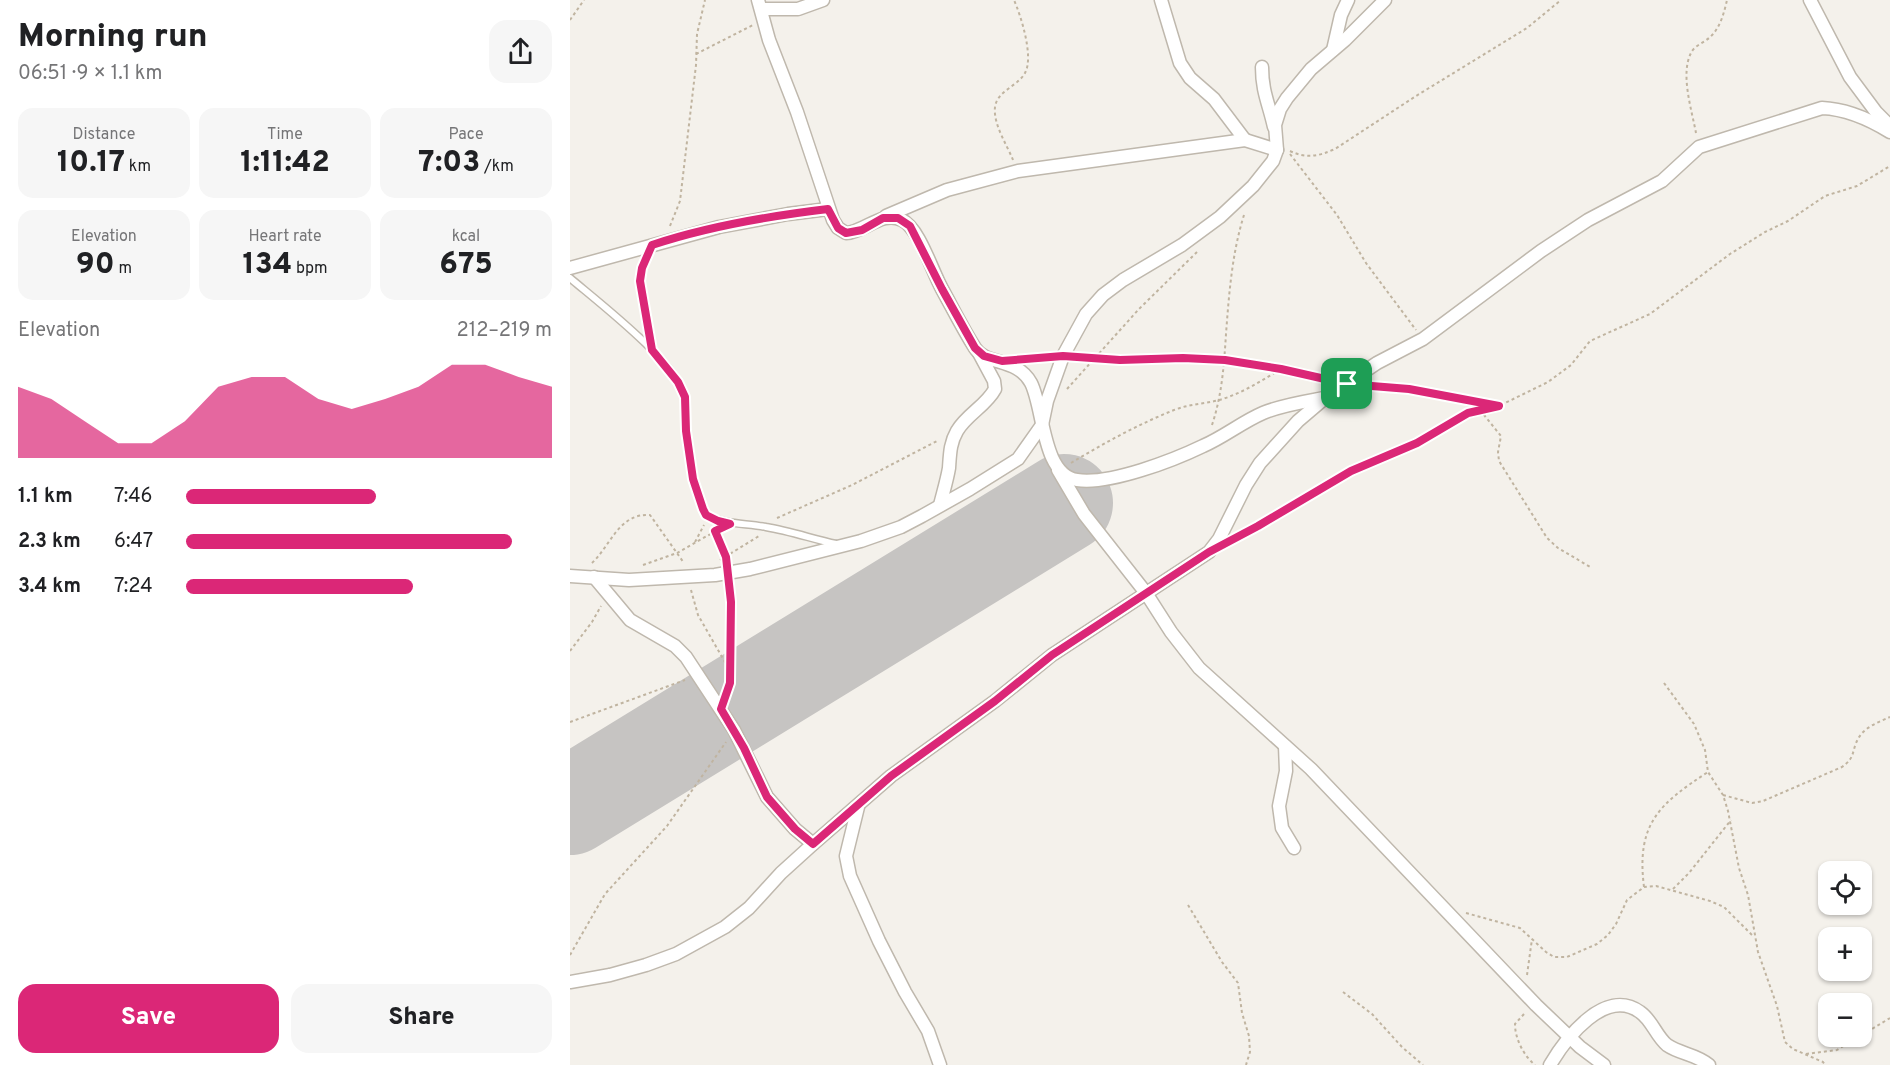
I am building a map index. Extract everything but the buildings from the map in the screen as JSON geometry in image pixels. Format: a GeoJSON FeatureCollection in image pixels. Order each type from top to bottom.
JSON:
{"type":"FeatureCollection","features":[{"type":"Feature","properties":{"kind":"street"},"geometry":{"type":"LineString","coordinates":[[823,0],[798,9],[760,9],[769,40],[811,153],[828,209],[838,228],[846,233],[862,230],[883,218],[947,190],[1018,171],[1245,140],[1277,150]]}},
{"type":"Feature","properties":{"kind":"street"},"geometry":{"type":"LineString","coordinates":[[1161,0],[1179,63],[1184,72],[1214,99],[1245,140]]}},
{"type":"Feature","properties":{"kind":"street"},"geometry":{"type":"LineString","coordinates":[[1333,50],[1347,0]]}},
{"type":"Feature","properties":{"kind":"street"},"geometry":{"type":"LineString","coordinates":[[1274,131],[1280,109],[1311,69],[1385,0]]}},
{"type":"Feature","properties":{"kind":"street"},"geometry":{"type":"LineString","coordinates":[[1810,0],[1850,77],[1876,112],[1890,126]]}},
{"type":"Feature","properties":{"kind":"street"},"geometry":{"type":"LineString","coordinates":[[573,576],[629,580],[729,573],[842,546],[902,527],[1018,459],[1042,425],[1047,401],[1063,356],[1086,314],[1103,295],[1123,280],[1182,245],[1220,217],[1253,186],[1273,161],[1277,150],[1271,114],[1265,99],[1262,67]]}},
{"type":"Feature","properties":{"kind":"street"},"geometry":{"type":"LineString","coordinates":[[570,982],[610,975],[646,965],[676,954],[725,927],[749,908],[781,873],[891,776],[995,701],[1052,655],[1209,552],[1219,539],[1246,485],[1260,463],[1298,422],[1325,398],[1377,363],[1423,339],[1541,251],[1588,220],[1662,181],[1699,147],[1822,108],[1836,108],[1849,112],[1890,132]]}},
{"type":"Feature","properties":{"kind":"street"},"geometry":{"type":"LineString","coordinates":[[570,268],[718,227],[828,209]]}},
{"type":"Feature","properties":{"kind":"street"},"geometry":{"type":"LineString","coordinates":[[883,218],[898,218],[910,226],[942,289],[994,381],[995,389],[987,402],[965,420],[957,430],[949,451],[948,468],[940,505]]}},
{"type":"Feature","properties":{"kind":"street"},"geometry":{"type":"LineString","coordinates":[[979,353],[1019,369],[1030,381],[1039,405],[1042,425],[1059,469],[1084,514],[1146,593],[1198,668],[1311,770],[1536,1005],[1569,1037],[1604,1065]]}},
{"type":"Feature","properties":{"kind":"street"},"geometry":{"type":"LineString","coordinates":[[1059,469],[1076,480],[1101,480],[1166,462],[1204,446],[1262,413],[1287,405],[1325,398]]}},
{"type":"Feature","properties":{"kind":"street"},"geometry":{"type":"LineString","coordinates":[[594,577],[630,620],[675,646],[698,674],[734,730],[767,797],[795,829],[813,844]]}},
{"type":"Feature","properties":{"kind":"street"},"geometry":{"type":"LineString","coordinates":[[1285,746],[1286,771],[1279,806],[1282,828],[1293,848]]}},
{"type":"Feature","properties":{"kind":"street"},"geometry":{"type":"LineString","coordinates":[[859,806],[846,856],[849,876],[889,962],[928,1031],[940,1065]]}},
{"type":"Feature","properties":{"kind":"street"},"geometry":{"type":"LineString","coordinates":[[1550,1065],[1569,1037],[1586,1020],[1607,1008],[1618,1005],[1631,1007],[1642,1014],[1660,1039],[1671,1047],[1693,1054],[1708,1065]]}},
{"type":"Feature","properties":{"kind":"lane"},"geometry":{"type":"LineString","coordinates":[[652,350],[640,281],[642,268],[657,243]]}},
{"type":"Feature","properties":{"kind":"lane"},"geometry":{"type":"LineString","coordinates":[[570,278],[652,350],[678,382],[685,397],[686,431],[693,479],[706,515],[730,524],[771,528],[842,546]]}},
{"type":"Feature","properties":{"kind":"path"},"geometry":{"type":"LineString","coordinates":[[570,20],[584,0]]}},
{"type":"Feature","properties":{"kind":"path"},"geometry":{"type":"LineString","coordinates":[[657,243],[674,219],[680,201],[699,19],[705,0]]}},
{"type":"Feature","properties":{"kind":"path"},"geometry":{"type":"LineString","coordinates":[[1014,0],[1026,35],[1028,62],[1026,72],[998,99],[995,108],[996,120],[1018,171]]}},
{"type":"Feature","properties":{"kind":"path"},"geometry":{"type":"LineString","coordinates":[[1423,339],[1366,263],[1324,196],[1287,150],[1309,157],[1335,149],[1527,28],[1561,0]]}},
{"type":"Feature","properties":{"kind":"path"},"geometry":{"type":"LineString","coordinates":[[1699,147],[1688,90],[1688,60],[1694,48],[1712,36],[1724,15],[1727,0]]}},
{"type":"Feature","properties":{"kind":"path"},"geometry":{"type":"LineString","coordinates":[[696,54],[760,9]]}},
{"type":"Feature","properties":{"kind":"path"},"geometry":{"type":"LineString","coordinates":[[1209,552],[1274,517],[1351,471],[1417,443],[1468,413],[1499,406],[1558,375],[1571,365],[1590,341],[1650,314],[1730,254],[1765,232],[1825,196],[1857,186],[1890,166]]}},
{"type":"Feature","properties":{"kind":"path"},"geometry":{"type":"LineString","coordinates":[[1204,446],[1219,400],[1236,246],[1253,186]]}},
{"type":"Feature","properties":{"kind":"path"},"geometry":{"type":"LineString","coordinates":[[1063,393],[1092,359],[1203,246]]}},
{"type":"Feature","properties":{"kind":"path"},"geometry":{"type":"LineString","coordinates":[[1002,361],[1063,356],[1092,359],[1225,360],[1281,369],[1347,384],[1409,389],[1499,406]]}},
{"type":"Feature","properties":{"kind":"path"},"geometry":{"type":"LineString","coordinates":[[1059,469],[1172,410],[1219,400],[1281,369]]}},
{"type":"Feature","properties":{"kind":"path"},"geometry":{"type":"LineString","coordinates":[[1480,410],[1501,436],[1498,452],[1504,471],[1530,508],[1547,538],[1558,548],[1592,568]]}},
{"type":"Feature","properties":{"kind":"path"},"geometry":{"type":"LineString","coordinates":[[759,526],[852,485],[957,430]]}},
{"type":"Feature","properties":{"kind":"path"},"geometry":{"type":"LineString","coordinates":[[573,576],[600,555],[618,528],[628,519],[642,515],[650,515],[677,552]]}},
{"type":"Feature","properties":{"kind":"path"},"geometry":{"type":"LineString","coordinates":[[695,543],[708,518]]}},
{"type":"Feature","properties":{"kind":"path"},"geometry":{"type":"LineString","coordinates":[[639,566],[677,552],[730,524]]}},
{"type":"Feature","properties":{"kind":"path"},"geometry":{"type":"LineString","coordinates":[[713,564],[771,528]]}},
{"type":"Feature","properties":{"kind":"path"},"geometry":{"type":"LineString","coordinates":[[715,531],[726,557],[731,602],[730,683],[721,709]]}},
{"type":"Feature","properties":{"kind":"path"},"geometry":{"type":"LineString","coordinates":[[688,577],[698,615],[730,671]]}},
{"type":"Feature","properties":{"kind":"path"},"geometry":{"type":"LineString","coordinates":[[570,651],[601,607],[604,589]]}},
{"type":"Feature","properties":{"kind":"path"},"geometry":{"type":"LineString","coordinates":[[570,722],[698,674]]}},
{"type":"Feature","properties":{"kind":"path"},"geometry":{"type":"LineString","coordinates":[[1664,683],[1698,730],[1705,750],[1708,772],[1723,795],[1731,820],[1739,868],[1748,895],[1755,938],[1763,968],[1778,1006],[1785,1042],[1793,1049],[1825,1065]]}},
{"type":"Feature","properties":{"kind":"path"},"geometry":{"type":"LineString","coordinates":[[1723,795],[1752,803],[1763,801],[1842,767],[1850,762],[1858,738],[1864,731],[1890,717]]}},
{"type":"Feature","properties":{"kind":"path"},"geometry":{"type":"LineString","coordinates":[[570,955],[605,894],[667,826],[734,730]]}},
{"type":"Feature","properties":{"kind":"path"},"geometry":{"type":"LineString","coordinates":[[1644,887],[1641,866],[1642,846],[1652,821],[1667,802],[1708,772]]}},
{"type":"Feature","properties":{"kind":"path"},"geometry":{"type":"LineString","coordinates":[[1673,889],[1731,820]]}},
{"type":"Feature","properties":{"kind":"path"},"geometry":{"type":"LineString","coordinates":[[1443,907],[1520,928],[1554,957],[1567,957],[1597,944],[1616,924],[1627,900],[1644,887],[1656,886],[1673,889],[1724,908],[1755,938]]}},
{"type":"Feature","properties":{"kind":"path"},"geometry":{"type":"LineString","coordinates":[[1188,905],[1222,962],[1238,983],[1242,1013],[1249,1036],[1250,1052],[1246,1065]]}},
{"type":"Feature","properties":{"kind":"path"},"geometry":{"type":"LineString","coordinates":[[1524,992],[1532,939]]}},
{"type":"Feature","properties":{"kind":"path"},"geometry":{"type":"LineString","coordinates":[[1343,992],[1372,1014],[1402,1047],[1424,1065]]}},
{"type":"Feature","properties":{"kind":"path"},"geometry":{"type":"LineString","coordinates":[[1535,1065],[1529,1060],[1519,1041],[1515,1024],[1536,1005]]}},
{"type":"Feature","properties":{"kind":"path"},"geometry":{"type":"LineString","coordinates":[[1872,1029],[1890,1018]]}},
{"type":"Feature","properties":{"kind":"path"},"geometry":{"type":"LineString","coordinates":[[1804,1054],[1816,1054],[1842,1047]]}},
{"type":"Feature","properties":{"kind":"runway"},"geometry":{"type":"LineString","coordinates":[[570,806],[1064,503]]}},
{"type":"Feature","properties":{"kind":"route"},"geometry":{"type":"LineString","coordinates":[[828,209],[838,228],[843,232],[852,233],[883,218],[898,218],[910,226],[971,341],[979,353],[984,356],[1002,361],[1063,356],[1120,360],[1183,358],[1225,360],[1281,369],[1347,384],[1409,389],[1499,406],[1468,413],[1417,443],[1351,471],[1209,552],[1052,655],[995,701],[891,776],[813,844],[780,814],[767,797],[744,748],[721,709],[730,683],[731,602],[726,557],[715,531],[730,524],[706,515],[698,497],[686,431],[685,397],[678,382],[652,350],[640,281],[642,268],[652,245],[718,227],[828,209]]}}]}
